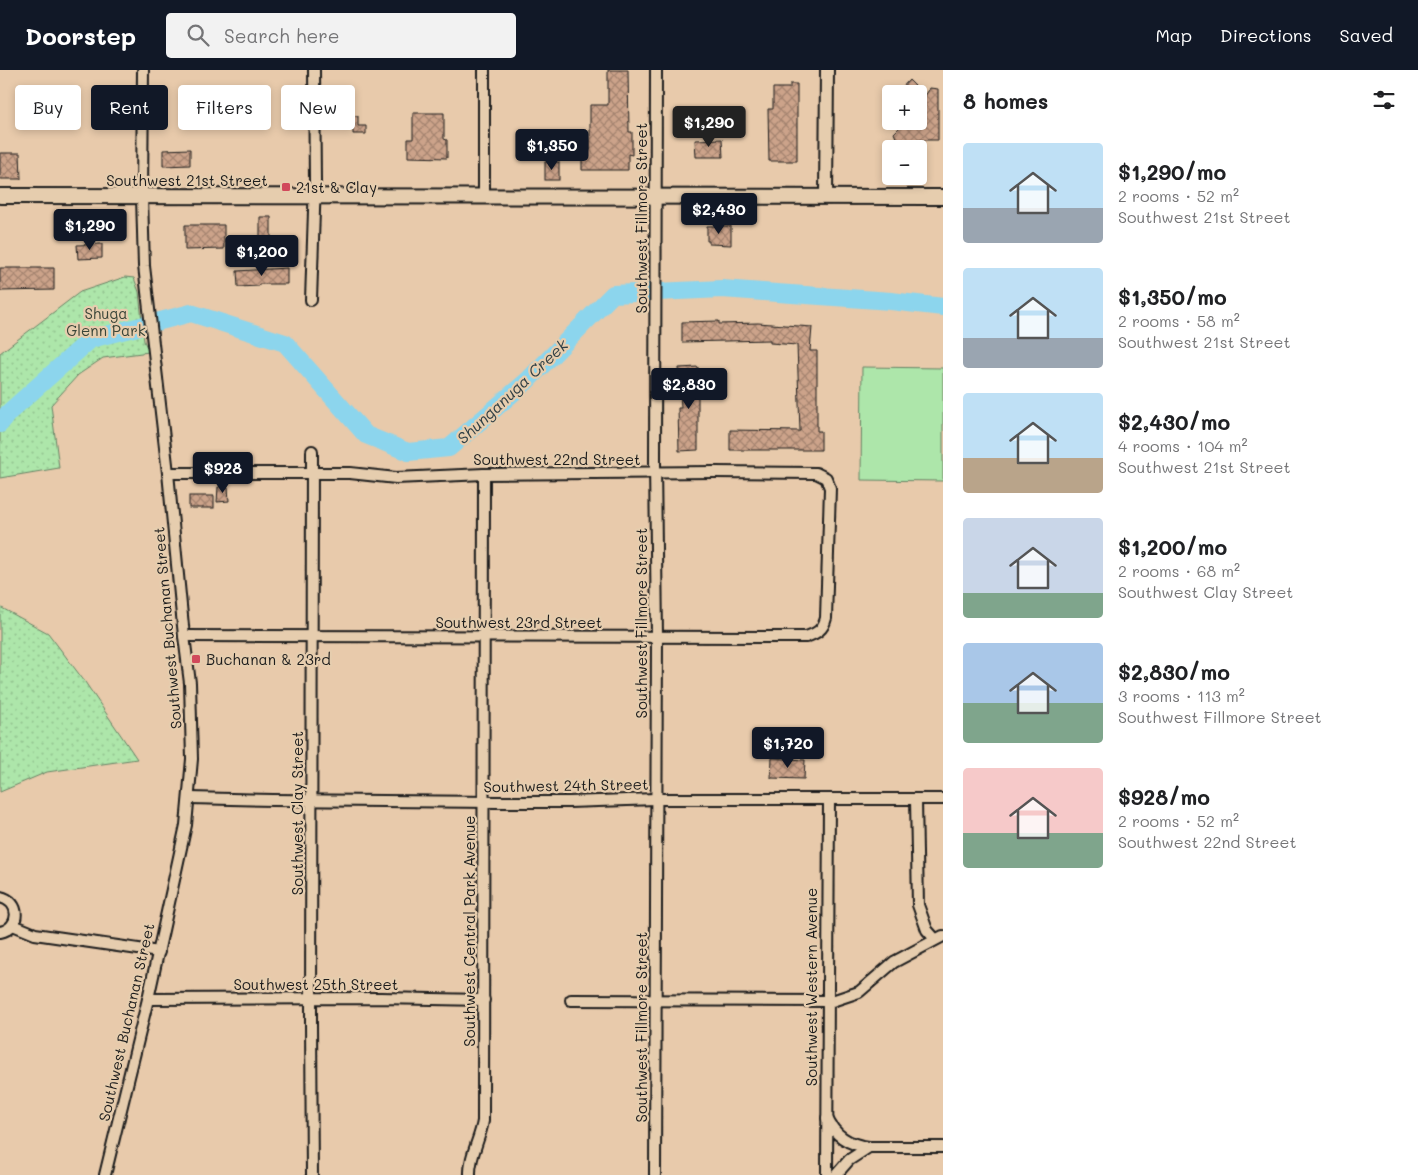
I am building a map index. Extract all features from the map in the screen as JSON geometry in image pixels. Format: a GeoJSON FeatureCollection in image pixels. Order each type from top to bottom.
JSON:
{"type":"FeatureCollection","features":[{"type":"Feature","properties":{"kind":"main road","name":"Southwest 21st Street"},"geometry":{"type":"LineString","coordinates":[[0,196],[943,197]]}},
{"type":"Feature","properties":{"kind":"street","name":"Southwest Buchanan Street"},"geometry":{"type":"LineString","coordinates":[[105,1175],[159,952],[186,825],[190,798],[192,759],[190,682],[148,286],[144,266],[142,197],[144,70]]}},
{"type":"Feature","properties":{"kind":"street"},"geometry":{"type":"LineString","coordinates":[[311,300],[314,197],[314,70]]}},
{"type":"Feature","properties":{"kind":"street"},"geometry":{"type":"LineString","coordinates":[[484,70],[484,197]]}},
{"type":"Feature","properties":{"kind":"street","name":"Southwest Fillmore Street"},"geometry":{"type":"LineString","coordinates":[[655,1175],[658,637],[655,245],[656,70]]}},
{"type":"Feature","properties":{"kind":"street"},"geometry":{"type":"LineString","coordinates":[[826,197],[827,70]]}},
{"type":"Feature","properties":{"kind":"street","name":"Southwest Clay Street"},"geometry":{"type":"LineString","coordinates":[[312,450],[312,1175]]}},
{"type":"Feature","properties":{"kind":"street","name":"Southwest 22nd Street"},"geometry":{"type":"LineString","coordinates":[[168,473],[312,472],[350,473],[396,478],[484,474],[816,473],[826,478],[830,488],[826,598]]}},
{"type":"Feature","properties":{"kind":"street","name":"Southwest Central Park Avenue"},"geometry":{"type":"LineString","coordinates":[[470,1175],[471,1157],[483,1121],[484,474]]}},
{"type":"Feature","properties":{"kind":"street","name":"Southwest 23rd Street"},"geometry":{"type":"LineString","coordinates":[[184,636],[312,638],[806,637],[818,633],[824,626],[826,598]]}},
{"type":"Feature","properties":{"kind":"street","name":"Southwest 24th Street"},"geometry":{"type":"LineString","coordinates":[[190,798],[484,802],[656,799],[943,799]]}},
{"type":"Feature","properties":{"kind":"street","name":"Southwest Western Avenue"},"geometry":{"type":"LineString","coordinates":[[827,1175],[828,799]]}},
{"type":"Feature","properties":{"kind":"street"},"geometry":{"type":"LineString","coordinates":[[570,1000],[827,1001],[859,992],[894,962],[939,938],[927,930],[918,905],[916,800]]}},
{"type":"Feature","properties":{"kind":"street"},"geometry":{"type":"LineString","coordinates":[[0,897],[10,900],[15,907],[16,919],[7,930],[0,932]]}},
{"type":"Feature","properties":{"kind":"street"},"geometry":{"type":"LineString","coordinates":[[13,925],[35,934],[159,952]]}},
{"type":"Feature","properties":{"kind":"street","name":"Southwest 25th Street"},"geometry":{"type":"LineString","coordinates":[[148,999],[484,1000]]}},
{"type":"Feature","properties":{"kind":"street"},"geometry":{"type":"LineString","coordinates":[[827,1117],[835,1132],[852,1144],[869,1147],[943,1147]]}},
{"type":"Feature","properties":{"kind":"street"},"geometry":{"type":"LineString","coordinates":[[925,1147],[943,1142]]}},
{"type":"Feature","properties":{"kind":"street"},"geometry":{"type":"LineString","coordinates":[[836,1175],[850,1160],[869,1147]]}},
{"type":"Feature","properties":{"kind":"green space","name":"Shuga Glenn Park"},"geometry":{"type":"Polygon","coordinates":[[[125,277],[134,278],[139,292],[144,341],[149,352],[103,358],[78,375],[51,405],[59,468],[0,478],[0,353],[80,292],[125,277]]]}},
{"type":"Feature","properties":{"kind":"green space"},"geometry":{"type":"Polygon","coordinates":[[[862,367],[943,368],[943,481],[861,480],[862,367]]]}},
{"type":"Feature","properties":{"kind":"green space"},"geometry":{"type":"Polygon","coordinates":[[[0,607],[48,633],[85,682],[137,759],[47,772],[0,792],[0,607]]]}},
{"type":"Feature","properties":{"kind":"building"},"geometry":{"type":"Polygon","coordinates":[[[608,70],[628,70],[629,132],[632,132],[632,155],[628,154],[628,170],[582,170],[582,150],[590,150],[590,105],[608,105],[608,70]]]}},
{"type":"Feature","properties":{"kind":"building"},"geometry":{"type":"Polygon","coordinates":[[[909,80],[914,85],[904,85],[909,80]]]}},
{"type":"Feature","properties":{"kind":"building"},"geometry":{"type":"Polygon","coordinates":[[[790,84],[797,84],[797,161],[769,161],[768,109],[773,109],[773,88],[790,88],[790,84]]]}},
{"type":"Feature","properties":{"kind":"building"},"geometry":{"type":"Polygon","coordinates":[[[930,88],[938,89],[938,140],[897,140],[894,133],[897,130],[927,130],[927,93],[930,88]]]}},
{"type":"Feature","properties":{"kind":"building"},"geometry":{"type":"Polygon","coordinates":[[[413,113],[444,113],[444,139],[447,140],[447,158],[408,157],[408,139],[413,139],[413,113]]]}},
{"type":"Feature","properties":{"kind":"building"},"geometry":{"type":"Polygon","coordinates":[[[355,116],[358,116],[358,126],[366,126],[366,134],[353,134],[353,130],[355,130],[355,116]]]}},
{"type":"Feature","properties":{"kind":"building"},"geometry":{"type":"Polygon","coordinates":[[[722,139],[723,157],[696,157],[695,140],[722,139]]]}},
{"type":"Feature","properties":{"kind":"building"},"geometry":{"type":"Polygon","coordinates":[[[190,149],[190,165],[163,166],[163,150],[190,149]]]}},
{"type":"Feature","properties":{"kind":"building"},"geometry":{"type":"Polygon","coordinates":[[[0,153],[20,153],[21,179],[0,179],[0,153]]]}},
{"type":"Feature","properties":{"kind":"building"},"geometry":{"type":"Polygon","coordinates":[[[545,162],[559,162],[559,180],[545,180],[545,162]]]}},
{"type":"Feature","properties":{"kind":"building"},"geometry":{"type":"Polygon","coordinates":[[[260,217],[271,217],[271,253],[241,253],[241,239],[260,240],[260,217]]]}},
{"type":"Feature","properties":{"kind":"building"},"geometry":{"type":"Polygon","coordinates":[[[185,225],[224,225],[224,249],[185,250],[185,225]]]}},
{"type":"Feature","properties":{"kind":"building"},"geometry":{"type":"Polygon","coordinates":[[[707,226],[731,226],[731,245],[709,244],[709,241],[707,241],[707,226]]]}},
{"type":"Feature","properties":{"kind":"building"},"geometry":{"type":"Polygon","coordinates":[[[102,244],[102,258],[78,259],[77,245],[102,244]]]}},
{"type":"Feature","properties":{"kind":"building"},"geometry":{"type":"Polygon","coordinates":[[[0,268],[54,268],[54,290],[0,291],[0,268]]]}},
{"type":"Feature","properties":{"kind":"building"},"geometry":{"type":"Polygon","coordinates":[[[287,268],[287,284],[259,284],[259,286],[238,287],[237,271],[287,268]]]}},
{"type":"Feature","properties":{"kind":"building"},"geometry":{"type":"Polygon","coordinates":[[[719,321],[719,324],[758,323],[812,327],[810,351],[817,351],[817,431],[821,431],[821,450],[730,450],[730,430],[800,431],[797,345],[770,343],[770,340],[682,342],[682,322],[719,321]]]}},
{"type":"Feature","properties":{"kind":"building"},"geometry":{"type":"Polygon","coordinates":[[[698,367],[698,450],[679,451],[678,408],[681,408],[679,368],[698,367]]]}},
{"type":"Feature","properties":{"kind":"building"},"geometry":{"type":"Polygon","coordinates":[[[218,487],[228,487],[229,501],[217,502],[218,487]]]}},
{"type":"Feature","properties":{"kind":"building"},"geometry":{"type":"Polygon","coordinates":[[[189,496],[214,496],[214,508],[189,508],[189,496]]]}},
{"type":"Feature","properties":{"kind":"building"},"geometry":{"type":"Polygon","coordinates":[[[772,758],[805,760],[804,779],[771,778],[772,758]]]}},
{"type":"Feature","properties":{"kind":"waterway","name":"Shunganuga Creek"},"geometry":{"type":"LineString","coordinates":[[0,424],[8,413],[91,339],[191,313],[285,343],[366,435],[408,452],[449,448],[527,381],[613,294],[722,289],[891,301],[943,307]]}},
{"type":"Feature","properties":{"kind":"place","name":"21st & Clay"},"geometry":{"type":"Point","coordinates":[286,187]}},
{"type":"Feature","properties":{"kind":"place","name":"Buchanan & 23rd"},"geometry":{"type":"Point","coordinates":[196,659]}}]}
